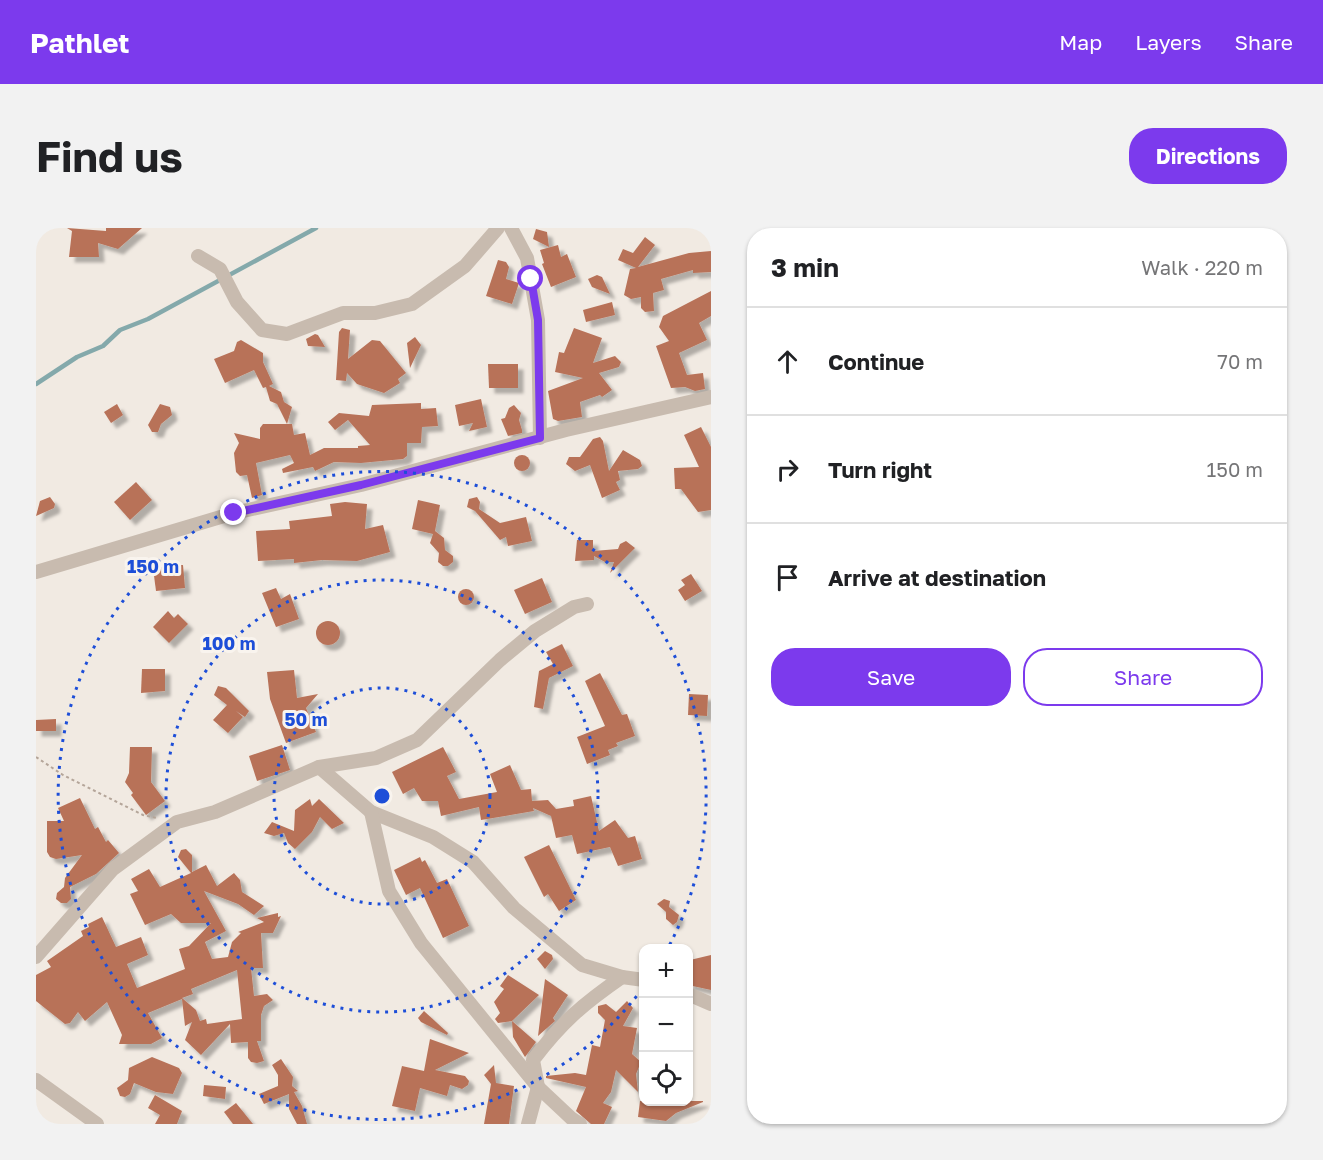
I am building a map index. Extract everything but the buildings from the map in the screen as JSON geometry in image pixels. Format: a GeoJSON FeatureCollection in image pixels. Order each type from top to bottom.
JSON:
{"type":"FeatureCollection","features":[{"type":"Feature","properties":{"kind":"street"},"geometry":{"type":"LineString","coordinates":[[198,256],[220,269],[237,302],[262,330],[287,334],[343,313],[375,313],[412,304],[465,267],[498,228]]}},
{"type":"Feature","properties":{"kind":"street"},"geometry":{"type":"LineString","coordinates":[[511,228],[527,258],[538,320],[540,438]]}},
{"type":"Feature","properties":{"kind":"street"},"geometry":{"type":"LineString","coordinates":[[36,572],[234,513],[361,485],[566,430],[711,397]]}},
{"type":"Feature","properties":{"kind":"street"},"geometry":{"type":"LineString","coordinates":[[36,957],[113,868],[177,822],[215,812],[319,767],[376,758],[417,740],[535,631],[574,607],[587,604]]}},
{"type":"Feature","properties":{"kind":"street"},"geometry":{"type":"LineString","coordinates":[[319,767],[371,812],[433,837],[473,862],[514,908],[582,965],[622,977],[639,979]]}},
{"type":"Feature","properties":{"kind":"street"},"geometry":{"type":"LineString","coordinates":[[371,812],[388,891],[445,974],[488,1023],[538,1087],[570,1118],[580,1124]]}},
{"type":"Feature","properties":{"kind":"street"},"geometry":{"type":"LineString","coordinates":[[528,1124],[538,1087],[533,1060],[556,1030],[581,1005],[622,977]]}},
{"type":"Feature","properties":{"kind":"street"},"geometry":{"type":"LineString","coordinates":[[693,996],[711,1004]]}},
{"type":"Feature","properties":{"kind":"street"},"geometry":{"type":"LineString","coordinates":[[36,1080],[97,1124]]}},
{"type":"Feature","properties":{"kind":"path"},"geometry":{"type":"LineString","coordinates":[[36,757],[63,775],[143,815],[177,822]]}},
{"type":"Feature","properties":{"kind":"waterway"},"geometry":{"type":"LineString","coordinates":[[36,384],[77,357],[103,346],[120,330],[148,319],[316,228]]}},
{"type":"Feature","properties":{"kind":"route"},"geometry":{"type":"LineString","coordinates":[[234,513],[361,485],[540,438],[537,398],[538,320],[531,279]]}}]}
